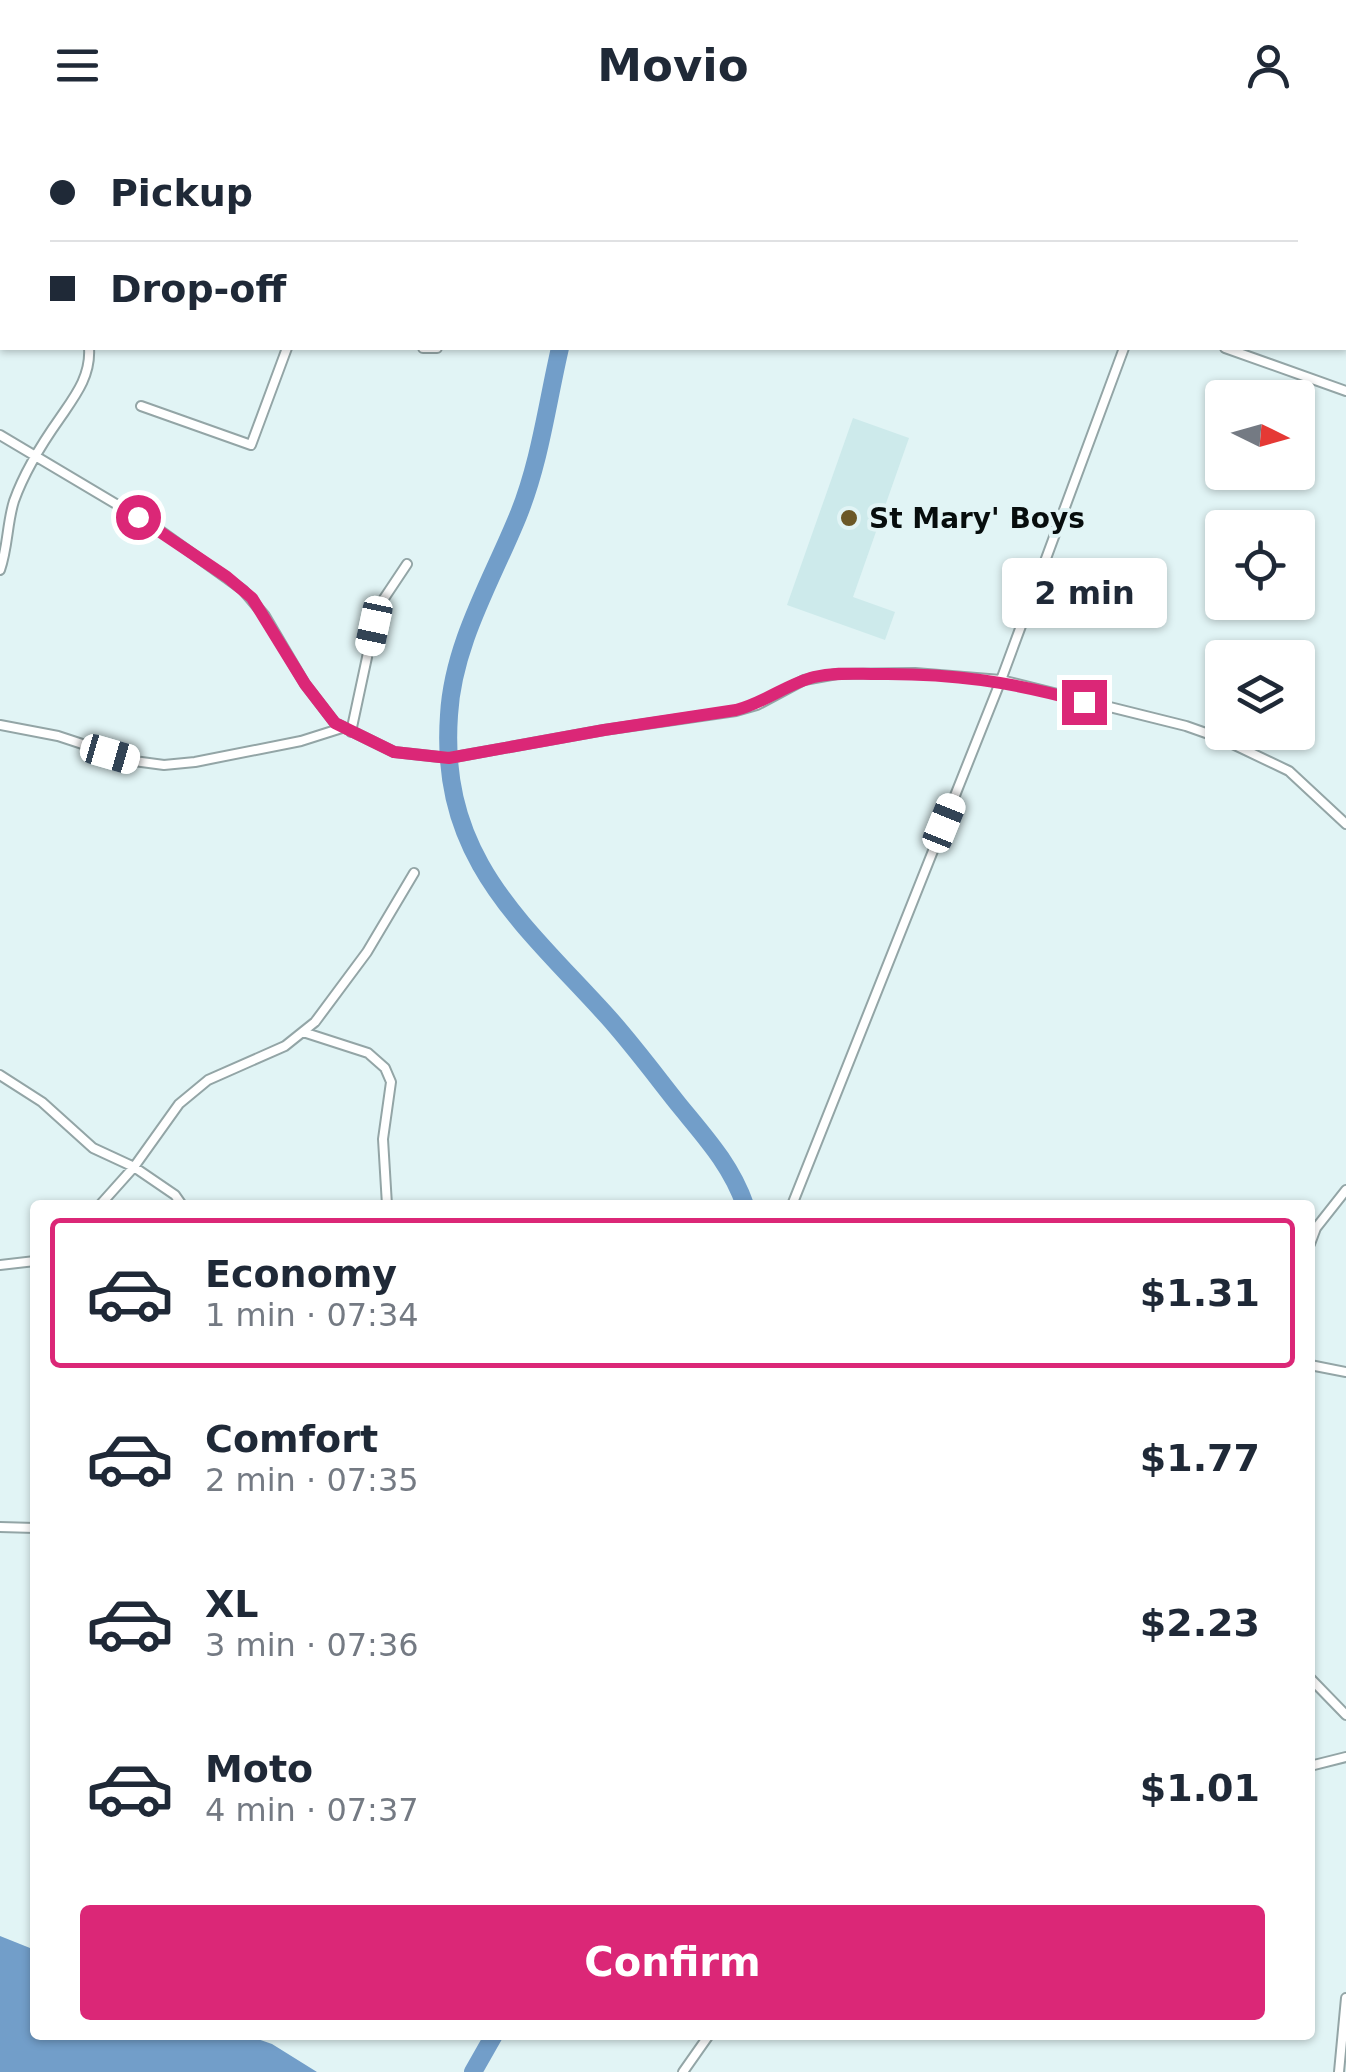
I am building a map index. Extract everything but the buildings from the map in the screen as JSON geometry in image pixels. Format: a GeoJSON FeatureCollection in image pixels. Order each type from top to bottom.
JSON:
{"type":"FeatureCollection","features":[{"type":"Feature","properties":{"kind":"street"},"geometry":{"type":"LineString","coordinates":[[0,570],[7,551],[14,500],[35,458],[80,388],[86,374],[88,350]]}},
{"type":"Feature","properties":{"kind":"street"},"geometry":{"type":"LineString","coordinates":[[142,406],[251,445],[283,350]]}},
{"type":"Feature","properties":{"kind":"street"},"geometry":{"type":"LineString","coordinates":[[794,1200],[1001,680],[1123,350]]}},
{"type":"Feature","properties":{"kind":"street"},"geometry":{"type":"LineString","coordinates":[[1231,350],[1346,391]]}},
{"type":"Feature","properties":{"kind":"street"},"geometry":{"type":"LineString","coordinates":[[0,435],[158,529],[243,590],[265,616],[321,707],[347,730],[394,752],[449,758],[736,710],[758,705],[816,677],[915,673],[1001,680],[1186,726],[1289,771],[1346,824]]}},
{"type":"Feature","properties":{"kind":"street"},"geometry":{"type":"LineString","coordinates":[[347,730],[375,620],[407,564]]}},
{"type":"Feature","properties":{"kind":"street"},"geometry":{"type":"LineString","coordinates":[[0,725],[58,736],[122,757],[164,765],[347,730]]}},
{"type":"Feature","properties":{"kind":"street"},"geometry":{"type":"LineString","coordinates":[[104,1200],[134,1167],[179,1104],[208,1080],[273,1052],[303,1032],[348,981],[414,873]]}},
{"type":"Feature","properties":{"kind":"street"},"geometry":{"type":"LineString","coordinates":[[303,1032],[368,1053],[385,1068],[391,1082],[383,1140],[387,1200]]}},
{"type":"Feature","properties":{"kind":"street"},"geometry":{"type":"LineString","coordinates":[[0,1074],[42,1102],[94,1148],[134,1167],[178,1200]]}},
{"type":"Feature","properties":{"kind":"street"},"geometry":{"type":"LineString","coordinates":[[1315,1231],[1346,1190]]}},
{"type":"Feature","properties":{"kind":"street"},"geometry":{"type":"LineString","coordinates":[[0,1265],[30,1261]]}},
{"type":"Feature","properties":{"kind":"street"},"geometry":{"type":"LineString","coordinates":[[1315,1366],[1346,1372]]}},
{"type":"Feature","properties":{"kind":"street"},"geometry":{"type":"LineString","coordinates":[[0,1526],[30,1528]]}},
{"type":"Feature","properties":{"kind":"street"},"geometry":{"type":"LineString","coordinates":[[1315,1683],[1346,1715]]}},
{"type":"Feature","properties":{"kind":"street"},"geometry":{"type":"LineString","coordinates":[[1315,1765],[1346,1757]]}},
{"type":"Feature","properties":{"kind":"street"},"geometry":{"type":"LineString","coordinates":[[1339,2072],[1346,1998]]}},
{"type":"Feature","properties":{"kind":"street"},"geometry":{"type":"LineString","coordinates":[[684,2072],[706,2040]]}},
{"type":"Feature","properties":{"kind":"shaded area","name":"St Mary' Boys"},"geometry":{"type":"Polygon","coordinates":[[[853,418],[909,438],[853,597],[895,612],[885,640],[787,605],[853,418]]]}},
{"type":"Feature","properties":{"kind":"water"},"geometry":{"type":"Polygon","coordinates":[[[0,1936],[30,1948],[30,2040],[260,2040],[317,2072],[0,2072],[0,1936]]]}},
{"type":"Feature","properties":{"kind":"waterway"},"geometry":{"type":"LineString","coordinates":[[560,350],[526,496],[475,613],[452,689],[449,765],[457,809],[492,884],[626,1038],[708,1141],[733,1177],[743,1200]]}},
{"type":"Feature","properties":{"kind":"waterway"},"geometry":{"type":"LineString","coordinates":[[473,2072],[491,2040]]}},
{"type":"Feature","properties":{"kind":"place","name":"St Mary' Boys"},"geometry":{"type":"Point","coordinates":[849,518]}},
{"type":"Feature","properties":{"kind":"route"},"geometry":{"type":"LineString","coordinates":[[138,517],[252,598],[305,684],[335,723],[394,752],[412,756],[449,758],[736,710],[758,705],[804,680],[838,674],[915,673],[1001,680],[1084,702]]}}]}
